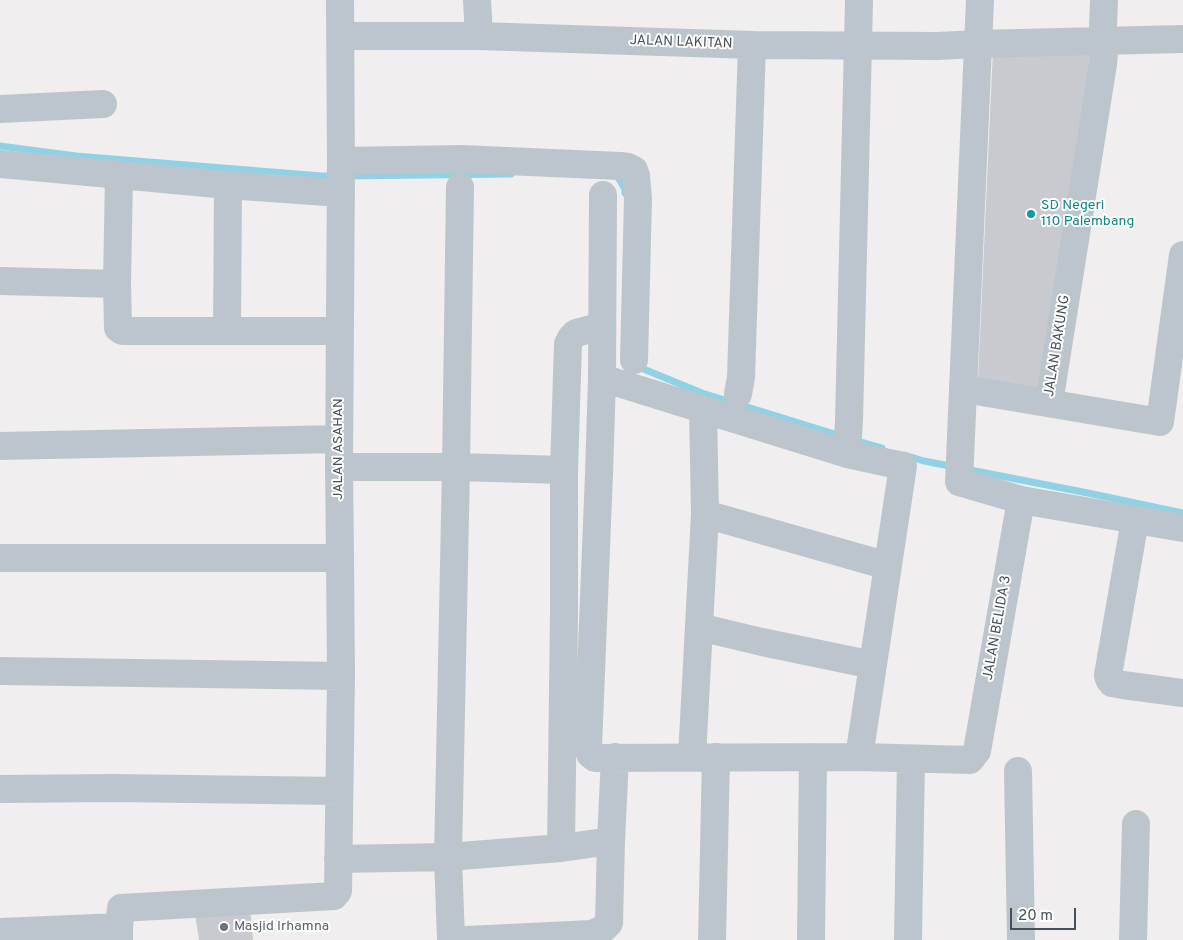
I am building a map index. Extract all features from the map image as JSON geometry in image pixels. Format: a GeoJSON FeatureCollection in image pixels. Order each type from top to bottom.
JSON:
{"type":"FeatureCollection","features":[{"type":"Feature","properties":{"kind":"street","name":"JALAN ASAHAN"},"geometry":{"type":"LineString","coordinates":[[119,934],[121,908],[334,896],[338,891],[341,676],[339,467],[340,0]]}},
{"type":"Feature","properties":{"kind":"street"},"geometry":{"type":"LineString","coordinates":[[477,0],[479,36]]}},
{"type":"Feature","properties":{"kind":"street"},"geometry":{"type":"LineString","coordinates":[[847,452],[859,0]]}},
{"type":"Feature","properties":{"kind":"street"},"geometry":{"type":"LineString","coordinates":[[980,0],[959,482],[1021,500],[1183,528]]}},
{"type":"Feature","properties":{"kind":"street","name":"JALAN BAKUNG"},"geometry":{"type":"LineString","coordinates":[[1104,0],[1104,52],[1101,79],[1048,403],[1160,422],[1183,254]]}},
{"type":"Feature","properties":{"kind":"street","name":"JALAN LAKITAN"},"geometry":{"type":"LineString","coordinates":[[341,36],[479,36],[752,45],[859,46],[936,46],[1104,41]]}},
{"type":"Feature","properties":{"kind":"street"},"geometry":{"type":"LineString","coordinates":[[1104,41],[1183,39]]}},
{"type":"Feature","properties":{"kind":"street"},"geometry":{"type":"LineString","coordinates":[[738,394],[741,377],[752,45]]}},
{"type":"Feature","properties":{"kind":"street"},"geometry":{"type":"LineString","coordinates":[[0,110],[103,104]]}},
{"type":"Feature","properties":{"kind":"street"},"geometry":{"type":"LineString","coordinates":[[0,164],[228,185],[341,178],[461,158],[628,167],[634,170],[636,176],[638,199],[634,360]]}},
{"type":"Feature","properties":{"kind":"street"},"geometry":{"type":"LineString","coordinates":[[119,175],[117,284],[118,328],[122,331],[340,331]]}},
{"type":"Feature","properties":{"kind":"street"},"geometry":{"type":"LineString","coordinates":[[227,331],[228,185]]}},
{"type":"Feature","properties":{"kind":"street"},"geometry":{"type":"LineString","coordinates":[[452,940],[448,857],[460,187]]}},
{"type":"Feature","properties":{"kind":"street"},"geometry":{"type":"LineString","coordinates":[[603,195],[602,378],[588,747],[590,754],[595,758],[910,759],[908,940]]}},
{"type":"Feature","properties":{"kind":"street"},"geometry":{"type":"LineString","coordinates":[[0,281],[117,284]]}},
{"type":"Feature","properties":{"kind":"street"},"geometry":{"type":"LineString","coordinates":[[561,848],[564,470],[568,344],[576,333],[602,326]]}},
{"type":"Feature","properties":{"kind":"street"},"geometry":{"type":"LineString","coordinates":[[602,378],[703,410],[847,452],[903,466],[859,758]]}},
{"type":"Feature","properties":{"kind":"street"},"geometry":{"type":"LineString","coordinates":[[964,389],[1048,403]]}},
{"type":"Feature","properties":{"kind":"street"},"geometry":{"type":"LineString","coordinates":[[703,410],[705,514],[699,627],[712,940]]}},
{"type":"Feature","properties":{"kind":"street"},"geometry":{"type":"LineString","coordinates":[[0,446],[339,439]]}},
{"type":"Feature","properties":{"kind":"street"},"geometry":{"type":"LineString","coordinates":[[339,467],[456,467],[564,470]]}},
{"type":"Feature","properties":{"kind":"street","name":"JALAN BELIDA 3"},"geometry":{"type":"LineString","coordinates":[[910,759],[970,760],[977,751],[1021,500]]}},
{"type":"Feature","properties":{"kind":"street"},"geometry":{"type":"LineString","coordinates":[[705,514],[888,566]]}},
{"type":"Feature","properties":{"kind":"street"},"geometry":{"type":"LineString","coordinates":[[1135,520],[1108,675],[1109,679],[1112,683],[1183,693]]}},
{"type":"Feature","properties":{"kind":"street"},"geometry":{"type":"LineString","coordinates":[[0,558],[340,558]]}},
{"type":"Feature","properties":{"kind":"street"},"geometry":{"type":"LineString","coordinates":[[699,627],[873,665]]}},
{"type":"Feature","properties":{"kind":"street"},"geometry":{"type":"LineString","coordinates":[[0,671],[341,676]]}},
{"type":"Feature","properties":{"kind":"street"},"geometry":{"type":"LineString","coordinates":[[467,940],[592,937],[609,923],[615,757]]}},
{"type":"Feature","properties":{"kind":"street"},"geometry":{"type":"LineString","coordinates":[[811,940],[813,758]]}},
{"type":"Feature","properties":{"kind":"street"},"geometry":{"type":"LineString","coordinates":[[1018,771],[1021,940]]}},
{"type":"Feature","properties":{"kind":"street"},"geometry":{"type":"LineString","coordinates":[[0,789],[114,788],[339,791]]}},
{"type":"Feature","properties":{"kind":"street"},"geometry":{"type":"LineString","coordinates":[[1133,940],[1136,824]]}},
{"type":"Feature","properties":{"kind":"street"},"geometry":{"type":"LineString","coordinates":[[338,859],[448,857],[561,848],[611,841]]}},
{"type":"Feature","properties":{"kind":"street"},"geometry":{"type":"LineString","coordinates":[[0,932],[119,934]]}},
{"type":"Feature","properties":{"kind":"building","name":"SD Negeri 110 Palembang"},"geometry":{"type":"Polygon","coordinates":[[[993,49],[1102,50],[1050,391],[978,379],[993,49]]]}},
{"type":"Feature","properties":{"kind":"building","name":"Masjid Irhamna"},"geometry":{"type":"Polygon","coordinates":[[[250,908],[253,940],[199,940],[195,914],[250,908]]]}},
{"type":"Feature","properties":{"kind":"waterway"},"geometry":{"type":"LineString","coordinates":[[0,146],[76,156],[336,176]]}},
{"type":"Feature","properties":{"kind":"waterway"},"geometry":{"type":"LineString","coordinates":[[346,176],[511,174]]}},
{"type":"Feature","properties":{"kind":"waterway"},"geometry":{"type":"LineString","coordinates":[[614,174],[616,174],[625,189],[625,193]]}},
{"type":"Feature","properties":{"kind":"waterway"},"geometry":{"type":"LineString","coordinates":[[636,366],[702,393],[841,436]]}},
{"type":"Feature","properties":{"kind":"waterway"},"geometry":{"type":"LineString","coordinates":[[854,440],[882,448]]}},
{"type":"Feature","properties":{"kind":"waterway"},"geometry":{"type":"LineString","coordinates":[[904,455],[955,467]]}},
{"type":"Feature","properties":{"kind":"waterway"},"geometry":{"type":"LineString","coordinates":[[965,469],[1183,513]]}},
{"type":"Feature","properties":{"kind":"place","name":"SD Negeri 110 Palembang"},"geometry":{"type":"Point","coordinates":[1031,214]}},
{"type":"Feature","properties":{"kind":"place","name":"Masjid Irhamna"},"geometry":{"type":"Point","coordinates":[224,927]}}]}
